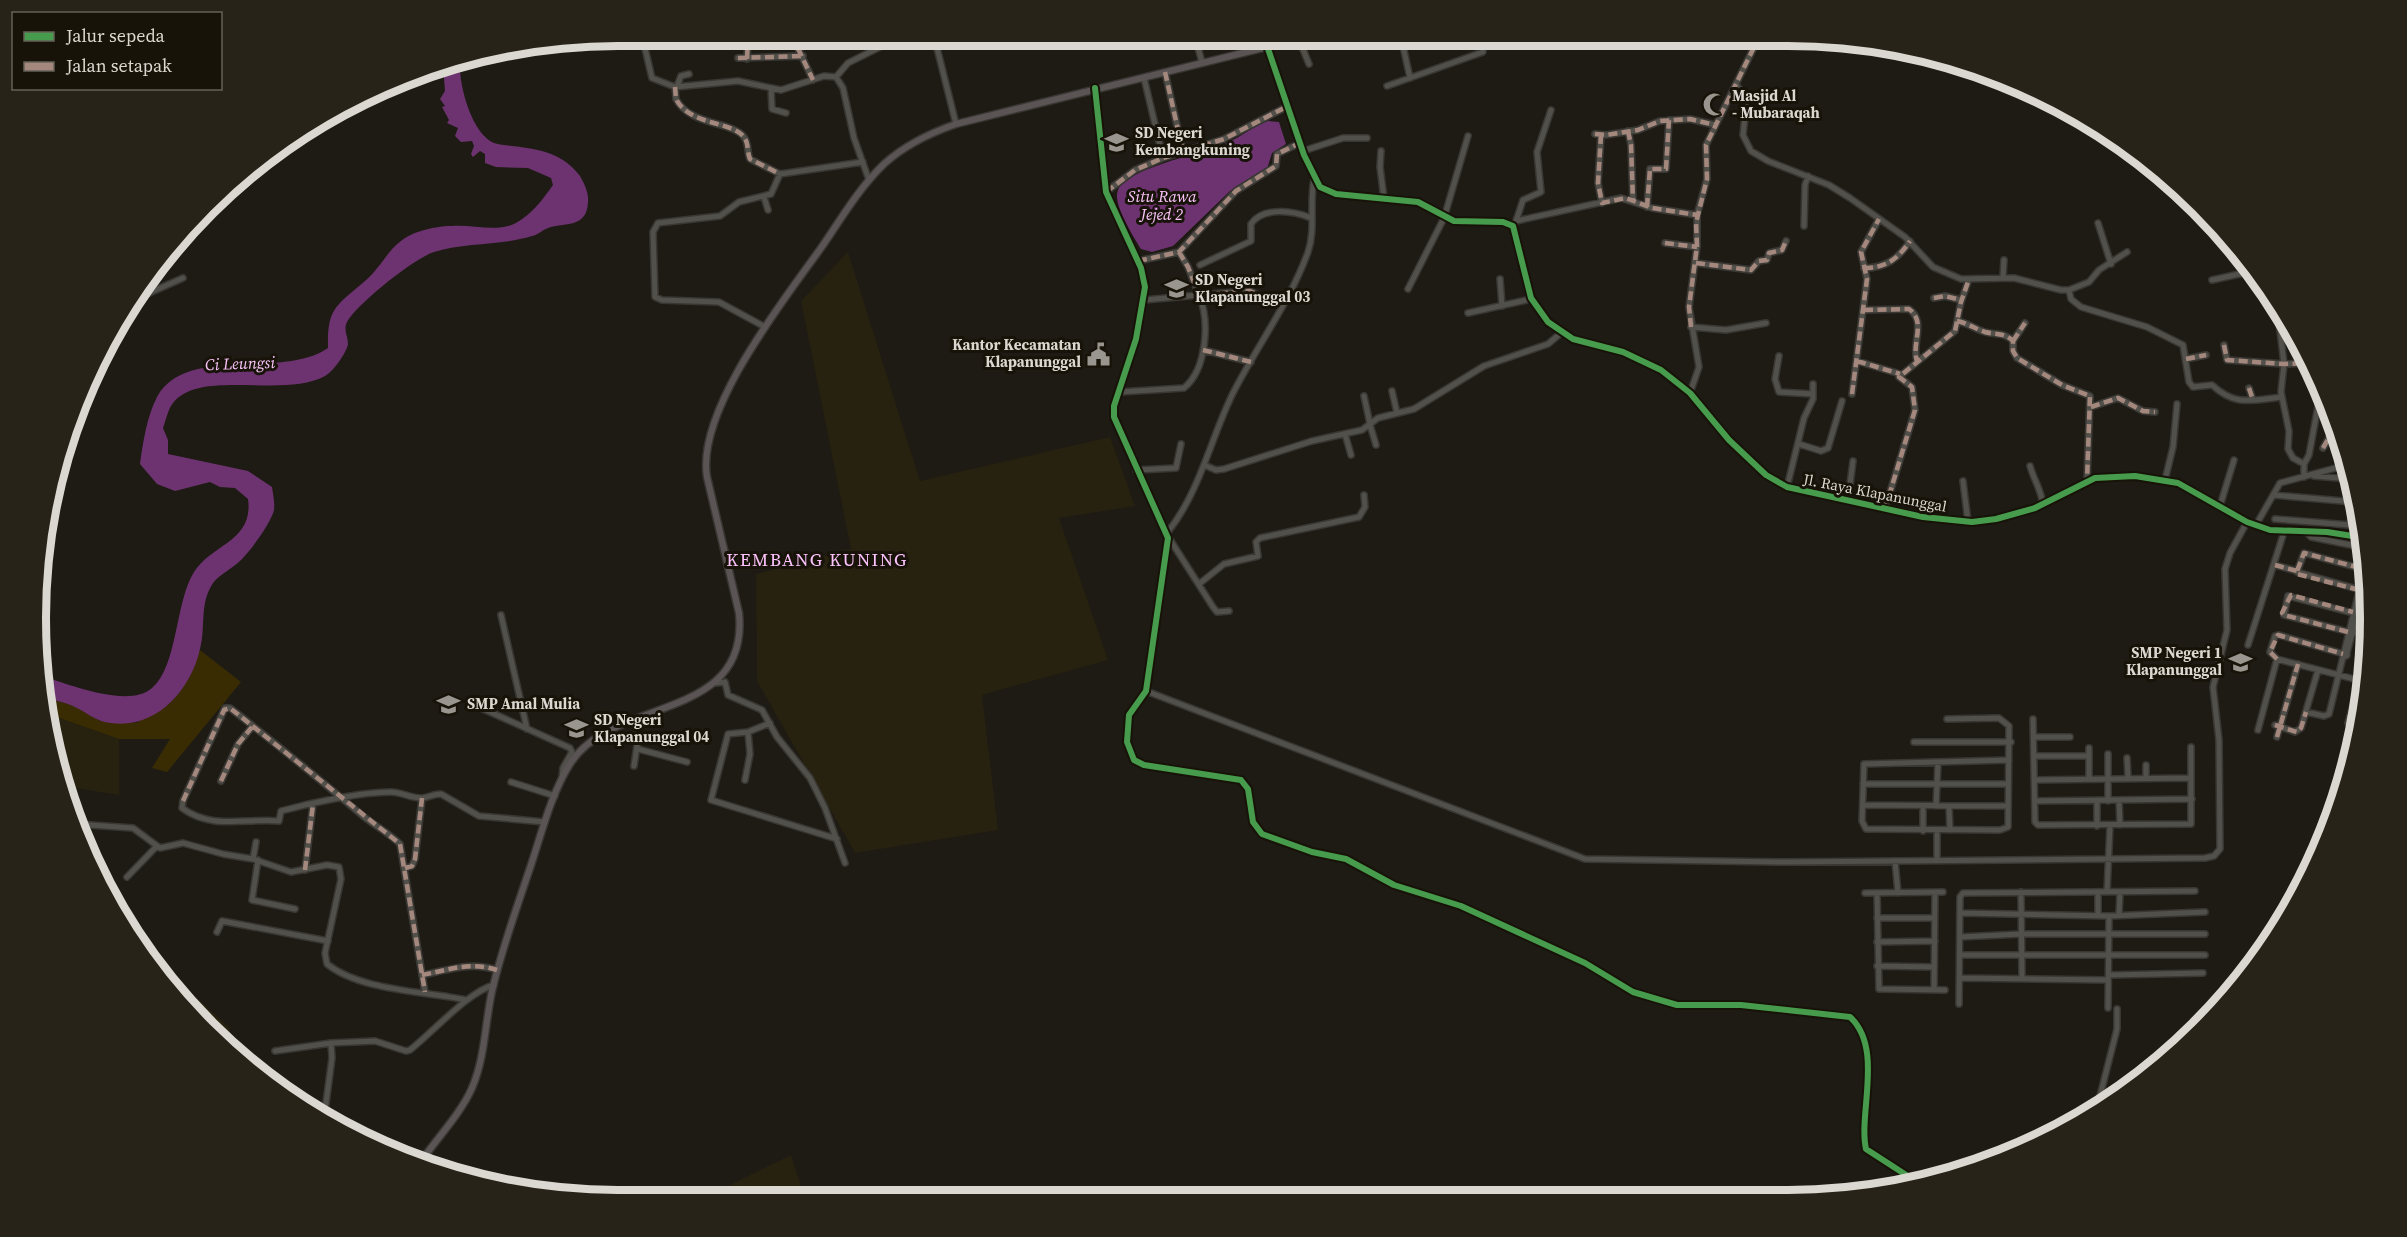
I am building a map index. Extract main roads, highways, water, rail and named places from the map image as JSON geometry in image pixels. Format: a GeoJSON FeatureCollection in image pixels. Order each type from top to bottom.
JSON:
{"type":"FeatureCollection","features":[{"type":"Feature","properties":{"kind":"main road"},"geometry":{"type":"LineString","coordinates":[[425,1156],[471,1089],[482,1056],[497,970],[545,822],[570,764],[585,747],[603,735],[716,683],[734,652],[740,623],[709,491],[705,460],[718,415],[735,378],[765,327],[869,180],[884,164],[909,146],[956,124],[1270,46]]}},
{"type":"Feature","properties":{"kind":"water"},"geometry":{"type":"Polygon","coordinates":[[[460,69],[468,106],[486,138],[501,145],[550,154],[573,168],[580,176],[588,195],[587,211],[584,217],[574,223],[554,226],[520,239],[434,252],[413,263],[373,294],[353,314],[346,325],[347,348],[336,366],[325,376],[308,382],[287,385],[202,387],[186,393],[173,403],[163,428],[168,440],[168,454],[248,471],[272,487],[274,510],[272,515],[245,556],[213,583],[204,607],[202,641],[195,666],[177,695],[165,707],[136,722],[119,724],[101,721],[74,706],[52,699],[50,679],[114,696],[142,694],[152,688],[167,665],[183,600],[194,572],[230,541],[245,524],[248,499],[235,488],[220,487],[210,482],[175,491],[157,484],[140,464],[151,412],[157,397],[171,381],[189,371],[212,367],[286,362],[309,357],[328,348],[329,324],[335,309],[372,274],[402,240],[421,231],[440,227],[509,226],[522,220],[532,211],[553,185],[551,178],[528,168],[496,167],[485,163],[485,154],[480,151],[473,157],[471,154],[474,146],[472,141],[461,142],[455,136],[458,128],[447,123],[449,120],[442,107],[445,106],[440,99],[445,91],[444,74],[460,69]]]}},
{"type":"Feature","properties":{"kind":"water","name":"Situ Rawa Jejed 2"},"geometry":{"type":"Polygon","coordinates":[[[1268,121],[1279,122],[1286,144],[1272,153],[1267,169],[1230,191],[1173,246],[1152,252],[1141,249],[1118,203],[1118,190],[1125,182],[1136,174],[1151,168],[1227,143],[1268,121]]]}},
{"type":"Feature","properties":{"kind":"place","name":"Masjid Al - Mubaraqah"},"geometry":{"type":"Point","coordinates":[1714,105]}},
{"type":"Feature","properties":{"kind":"place","name":"SD Negeri Kembangkuning"},"geometry":{"type":"Point","coordinates":[1117,142]}},
{"type":"Feature","properties":{"kind":"place","name":"SD Negeri Klapanunggal 03"},"geometry":{"type":"Point","coordinates":[1177,289]}},
{"type":"Feature","properties":{"kind":"place","name":"Kantor Kecamatan Klapanunggal"},"geometry":{"type":"Point","coordinates":[1099,354]}},
{"type":"Feature","properties":{"kind":"place","name":"SMP Negeri 1 Klapanunggal"},"geometry":{"type":"Point","coordinates":[2240,662]}},
{"type":"Feature","properties":{"kind":"place","name":"SMP Amal Mulia"},"geometry":{"type":"Point","coordinates":[449,704]}},
{"type":"Feature","properties":{"kind":"place","name":"SD Negeri Klapanunggal 04"},"geometry":{"type":"Point","coordinates":[576,729]}},
{"type":"Feature","properties":{"kind":"district","name":"KEMBANG KUNING"},"geometry":{"type":"Point","coordinates":[817,560]}},
{"type":"Feature","properties":{"kind":"water label","name":"Ci Leungsi"},"geometry":{"type":"Point","coordinates":[240,363]}}]}
